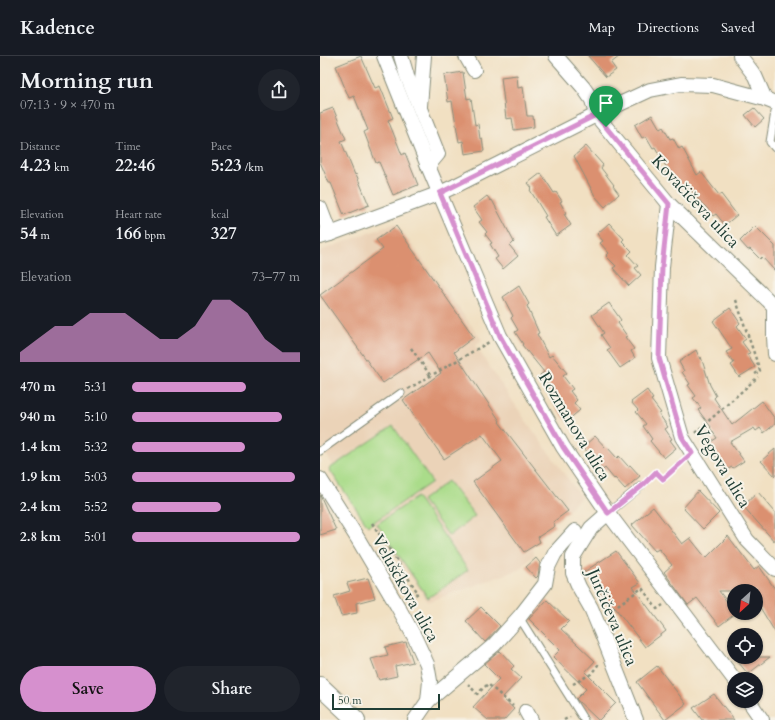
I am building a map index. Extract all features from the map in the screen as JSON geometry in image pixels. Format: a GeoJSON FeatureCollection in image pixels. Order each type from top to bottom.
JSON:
{"type":"FeatureCollection","features":[{"type":"Feature","properties":{"kind":"street","name":"Rozmanova ulica"},"geometry":{"type":"LineString","coordinates":[[384,56],[428,166],[500,336],[563,447],[608,513],[729,672]]}},
{"type":"Feature","properties":{"kind":"street"},"geometry":{"type":"LineString","coordinates":[[401,56],[407,76],[438,154],[428,166]]}},
{"type":"Feature","properties":{"kind":"street"},"geometry":{"type":"LineString","coordinates":[[420,108],[424,56]]}},
{"type":"Feature","properties":{"kind":"street"},"geometry":{"type":"LineString","coordinates":[[466,56],[474,70]]}},
{"type":"Feature","properties":{"kind":"street","name":"Kovačičeva ulica"},"geometry":{"type":"LineString","coordinates":[[556,56],[592,100],[596,115],[669,204],[775,306]]}},
{"type":"Feature","properties":{"kind":"street"},"geometry":{"type":"LineString","coordinates":[[740,56],[755,76],[770,101]]}},
{"type":"Feature","properties":{"kind":"street"},"geometry":{"type":"LineString","coordinates":[[320,208],[325,236],[440,193],[596,115],[650,90],[681,84],[713,85],[770,101]]}},
{"type":"Feature","properties":{"kind":"street","name":"Vegova ulica"},"geometry":{"type":"LineString","coordinates":[[669,204],[662,267],[659,358],[682,437],[747,540],[775,569]]}},
{"type":"Feature","properties":{"kind":"street"},"geometry":{"type":"LineString","coordinates":[[775,306],[775,354]]}},
{"type":"Feature","properties":{"kind":"street","name":"Veluščkova ulica"},"geometry":{"type":"LineString","coordinates":[[320,479],[358,539],[414,636],[427,664],[430,681],[428,701],[415,720]]}},
{"type":"Feature","properties":{"kind":"street","name":"Jurčičeva ulica"},"geometry":{"type":"LineString","coordinates":[[608,513],[591,528],[573,557],[573,573],[591,608],[636,720]]}},
{"type":"Feature","properties":{"kind":"street"},"geometry":{"type":"LineString","coordinates":[[428,701],[494,645],[519,617],[545,584],[548,567],[555,552],[575,531]]}},
{"type":"Feature","properties":{"kind":"street"},"geometry":{"type":"LineString","coordinates":[[320,686],[356,720]]}},
{"type":"Feature","properties":{"kind":"street"},"geometry":{"type":"LineString","coordinates":[[754,708],[762,720]]}},
{"type":"Feature","properties":{"kind":"lane"},"geometry":{"type":"LineString","coordinates":[[775,112],[770,142],[775,148]]}},
{"type":"Feature","properties":{"kind":"lane"},"geometry":{"type":"LineString","coordinates":[[320,451],[403,392]]}},
{"type":"Feature","properties":{"kind":"lane"},"geometry":{"type":"LineString","coordinates":[[608,513],[642,486]]}},
{"type":"Feature","properties":{"kind":"lane"},"geometry":{"type":"LineString","coordinates":[[519,617],[584,720]]}},
{"type":"Feature","properties":{"kind":"path"},"geometry":{"type":"LineString","coordinates":[[736,300],[760,371],[755,374]]}},
{"type":"Feature","properties":{"kind":"path"},"geometry":{"type":"LineString","coordinates":[[411,348],[430,375]]}},
{"type":"Feature","properties":{"kind":"path"},"geometry":{"type":"LineString","coordinates":[[403,392],[478,348]]}},
{"type":"Feature","properties":{"kind":"path"},"geometry":{"type":"LineString","coordinates":[[642,486],[656,472],[663,479],[688,447],[758,377]]}},
{"type":"Feature","properties":{"kind":"path"},"geometry":{"type":"LineString","coordinates":[[372,523],[418,593]]}},
{"type":"Feature","properties":{"kind":"path"},"geometry":{"type":"LineString","coordinates":[[615,607],[642,588],[657,609]]}},
{"type":"Feature","properties":{"kind":"path"},"geometry":{"type":"LineString","coordinates":[[565,689],[591,674],[598,665]]}},
{"type":"Feature","properties":{"kind":"path"},"geometry":{"type":"LineString","coordinates":[[459,674],[477,694],[488,684],[518,711],[528,716]]}},
{"type":"Feature","properties":{"kind":"shaded area"},"geometry":{"type":"Polygon","coordinates":[[[396,223],[482,340],[475,345],[524,418],[581,497],[533,546],[534,555],[520,569],[428,602],[320,446],[320,251],[396,223]]]}},
{"type":"Feature","properties":{"kind":"green space"},"geometry":{"type":"Polygon","coordinates":[[[393,426],[432,482],[368,526],[329,469],[393,426]]]}},
{"type":"Feature","properties":{"kind":"green space"},"geometry":{"type":"Polygon","coordinates":[[[448,481],[475,516],[449,536],[422,500],[448,481]]]}},
{"type":"Feature","properties":{"kind":"green space"},"geometry":{"type":"Polygon","coordinates":[[[417,497],[468,570],[428,598],[377,524],[417,497]]]}},
{"type":"Feature","properties":{"kind":"building"},"geometry":{"type":"Polygon","coordinates":[[[361,56],[375,88],[380,86],[393,118],[388,120],[402,155],[405,153],[418,185],[393,195],[379,162],[376,163],[364,132],[368,130],[354,96],[349,98],[336,66],[361,56]]]}},
{"type":"Feature","properties":{"kind":"building"},"geometry":{"type":"Polygon","coordinates":[[[588,56],[620,56],[611,63],[616,70],[606,77],[588,56]]]}},
{"type":"Feature","properties":{"kind":"building"},"geometry":{"type":"Polygon","coordinates":[[[463,72],[467,99],[471,98],[475,125],[478,124],[480,139],[482,138],[484,151],[465,154],[463,141],[459,142],[452,101],[448,102],[444,75],[463,72]]]}},
{"type":"Feature","properties":{"kind":"building"},"geometry":{"type":"Polygon","coordinates":[[[517,75],[518,88],[523,87],[527,116],[533,116],[534,127],[514,130],[512,118],[506,119],[501,77],[517,75]]]}},
{"type":"Feature","properties":{"kind":"building"},"geometry":{"type":"Polygon","coordinates":[[[333,108],[346,139],[341,141],[369,205],[344,215],[331,183],[329,183],[320,162],[320,113],[333,108]]]}},
{"type":"Feature","properties":{"kind":"building"},"geometry":{"type":"Polygon","coordinates":[[[754,108],[764,119],[755,127],[745,115],[754,108]]]}},
{"type":"Feature","properties":{"kind":"building"},"geometry":{"type":"Polygon","coordinates":[[[652,115],[660,129],[663,127],[670,139],[673,138],[679,149],[682,147],[697,175],[701,172],[719,195],[721,194],[737,215],[725,225],[716,214],[713,216],[686,184],[677,188],[665,172],[668,170],[655,147],[653,148],[646,136],[642,138],[635,125],[652,115]]]}},
{"type":"Feature","properties":{"kind":"building"},"geometry":{"type":"Polygon","coordinates":[[[586,146],[603,165],[601,168],[619,194],[605,207],[595,196],[574,156],[586,146]]]}},
{"type":"Feature","properties":{"kind":"building"},"geometry":{"type":"Polygon","coordinates":[[[541,173],[554,193],[556,192],[562,201],[560,202],[566,213],[564,214],[571,225],[556,236],[544,217],[546,216],[530,190],[532,188],[528,183],[541,173]]]}},
{"type":"Feature","properties":{"kind":"building"},"geometry":{"type":"Polygon","coordinates":[[[487,196],[491,201],[492,200],[514,242],[510,246],[518,256],[503,269],[495,259],[498,257],[490,244],[492,243],[485,234],[487,232],[479,222],[482,220],[473,207],[487,196]]]}},
{"type":"Feature","properties":{"kind":"building"},"geometry":{"type":"Polygon","coordinates":[[[609,223],[624,239],[622,241],[632,251],[628,255],[638,266],[635,268],[641,275],[629,286],[613,268],[616,266],[606,256],[609,253],[600,243],[603,241],[597,234],[609,223]]]}},
{"type":"Feature","properties":{"kind":"building"},"geometry":{"type":"Polygon","coordinates":[[[396,226],[474,337],[454,352],[500,421],[499,422],[568,511],[553,522],[555,526],[538,537],[540,542],[524,552],[473,482],[502,461],[482,434],[444,459],[403,400],[441,373],[428,353],[383,383],[320,295],[383,249],[376,240],[396,226]]]}},
{"type":"Feature","properties":{"kind":"building"},"geometry":{"type":"Polygon","coordinates":[[[755,226],[775,246],[775,271],[762,257],[760,259],[750,249],[748,250],[740,241],[755,226]]]}},
{"type":"Feature","properties":{"kind":"building"},"geometry":{"type":"Polygon","coordinates":[[[519,286],[529,304],[527,306],[539,333],[537,334],[549,357],[552,355],[567,373],[563,376],[573,389],[570,391],[577,400],[574,403],[580,410],[567,421],[554,404],[557,402],[547,389],[550,387],[540,375],[544,372],[522,345],[523,344],[515,332],[518,330],[511,318],[513,316],[503,297],[519,286]]]}},
{"type":"Feature","properties":{"kind":"building"},"geometry":{"type":"Polygon","coordinates":[[[609,303],[621,320],[618,323],[627,336],[625,337],[634,349],[631,351],[635,358],[620,368],[607,350],[610,348],[601,335],[604,333],[592,315],[609,303]]]}},
{"type":"Feature","properties":{"kind":"building"},"geometry":{"type":"Polygon","coordinates":[[[730,308],[740,323],[737,326],[746,339],[742,342],[750,353],[747,354],[755,367],[739,377],[731,365],[734,363],[726,352],[732,349],[713,321],[730,308]]]}},
{"type":"Feature","properties":{"kind":"building"},"geometry":{"type":"Polygon","coordinates":[[[696,350],[700,359],[701,357],[710,385],[716,396],[714,398],[732,425],[762,401],[775,419],[775,424],[764,433],[760,428],[756,431],[754,428],[730,442],[744,461],[733,468],[732,467],[726,470],[707,444],[717,438],[710,428],[711,427],[698,410],[701,408],[693,398],[696,396],[688,385],[690,384],[682,372],[684,371],[679,362],[696,350]]]}},
{"type":"Feature","properties":{"kind":"building"},"geometry":{"type":"Polygon","coordinates":[[[647,390],[653,399],[651,400],[661,413],[659,414],[668,427],[665,429],[676,448],[664,458],[650,441],[652,439],[643,426],[646,424],[636,412],[638,410],[631,402],[647,390]]]}},
{"type":"Feature","properties":{"kind":"building"},"geometry":{"type":"Polygon","coordinates":[[[595,436],[617,458],[619,456],[640,476],[625,489],[605,468],[603,470],[583,447],[595,436]]]}},
{"type":"Feature","properties":{"kind":"building"},"geometry":{"type":"Polygon","coordinates":[[[775,449],[775,476],[761,461],[775,449]]]}},
{"type":"Feature","properties":{"kind":"building"},"geometry":{"type":"Polygon","coordinates":[[[698,491],[719,513],[703,529],[683,508],[698,491]]]}},
{"type":"Feature","properties":{"kind":"building"},"geometry":{"type":"Polygon","coordinates":[[[758,492],[775,512],[775,542],[743,506],[758,492]]]}},
{"type":"Feature","properties":{"kind":"building"},"geometry":{"type":"Polygon","coordinates":[[[320,495],[336,530],[320,535],[320,495]]]}},
{"type":"Feature","properties":{"kind":"building"},"geometry":{"type":"Polygon","coordinates":[[[653,507],[682,544],[690,538],[706,558],[728,536],[754,570],[759,566],[775,589],[775,632],[763,612],[763,584],[727,584],[727,591],[719,591],[727,602],[727,620],[719,626],[697,598],[688,605],[664,572],[672,565],[659,549],[655,551],[632,525],[653,507]]]}},
{"type":"Feature","properties":{"kind":"building"},"geometry":{"type":"Polygon","coordinates":[[[616,551],[640,583],[633,587],[666,631],[645,647],[613,605],[610,607],[584,572],[616,551]]]}},
{"type":"Feature","properties":{"kind":"building"},"geometry":{"type":"Polygon","coordinates":[[[536,558],[540,563],[538,576],[536,578],[526,567],[536,558]]]}},
{"type":"Feature","properties":{"kind":"building"},"geometry":{"type":"Polygon","coordinates":[[[368,578],[375,598],[356,603],[357,613],[341,616],[334,596],[350,591],[347,583],[368,578]]]}},
{"type":"Feature","properties":{"kind":"building"},"geometry":{"type":"Polygon","coordinates":[[[547,600],[569,621],[561,629],[595,661],[585,672],[616,703],[599,720],[576,699],[586,689],[553,657],[560,650],[529,619],[547,600]]]}},
{"type":"Feature","properties":{"kind":"building"},"geometry":{"type":"Polygon","coordinates":[[[481,607],[500,626],[485,642],[466,621],[481,607]]]}},
{"type":"Feature","properties":{"kind":"building"},"geometry":{"type":"Polygon","coordinates":[[[406,642],[413,662],[395,666],[397,676],[379,680],[371,659],[388,655],[385,647],[406,642]]]}},
{"type":"Feature","properties":{"kind":"building"},"geometry":{"type":"Polygon","coordinates":[[[500,651],[514,666],[511,669],[521,678],[502,698],[514,709],[504,720],[488,720],[473,707],[499,679],[484,664],[500,651]]]}},
{"type":"Feature","properties":{"kind":"building"},"geometry":{"type":"Polygon","coordinates":[[[763,657],[770,657],[763,662],[763,657]]]}},
{"type":"Feature","properties":{"kind":"building"},"geometry":{"type":"Polygon","coordinates":[[[740,664],[761,664],[751,672],[746,672],[740,664]]]}},
{"type":"Feature","properties":{"kind":"building"},"geometry":{"type":"Polygon","coordinates":[[[657,666],[686,704],[665,720],[637,682],[657,666]]]}},
{"type":"Feature","properties":{"kind":"building"},"geometry":{"type":"Polygon","coordinates":[[[714,694],[734,720],[702,720],[693,708],[714,694]]]}},
{"type":"Feature","properties":{"kind":"route"},"geometry":{"type":"LineString","coordinates":[[596,115],[606,127],[669,204],[662,267],[659,358],[682,437],[692,453],[663,479],[656,472],[642,486],[608,513],[563,447],[500,336],[440,193],[596,115]]}}]}
